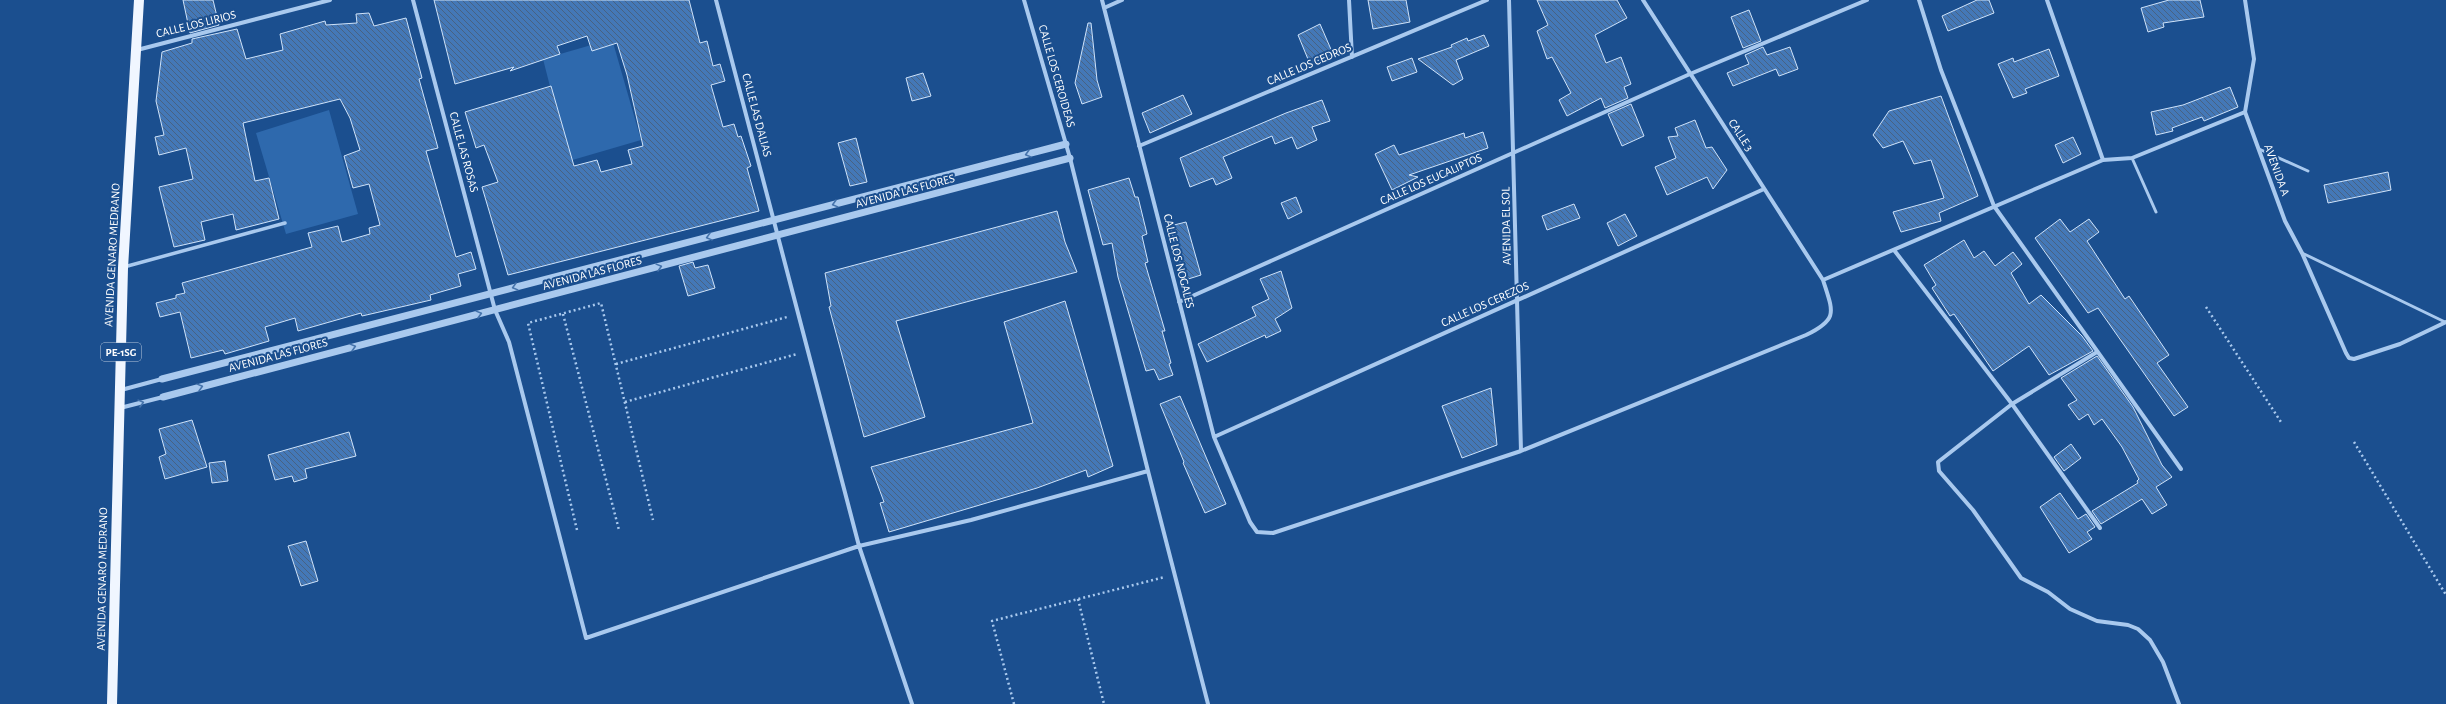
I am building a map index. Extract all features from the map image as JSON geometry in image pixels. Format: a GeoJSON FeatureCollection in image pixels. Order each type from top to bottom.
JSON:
{"type":"FeatureCollection","features":[{"type":"Feature","properties":{"kind":"main road","name":"AVENIDA GENARO MEDRANO"},"geometry":{"type":"LineString","coordinates":[[112,704],[123,268],[139,0]]}},
{"type":"Feature","properties":{"kind":"street","name":"CALLE LOS LIRIOS"},"geometry":{"type":"LineString","coordinates":[[136,50],[330,0]]}},
{"type":"Feature","properties":{"kind":"street","name":"CALLE LAS ROSAS"},"geometry":{"type":"LineString","coordinates":[[413,0],[495,310],[509,342],[586,638],[860,546]]}},
{"type":"Feature","properties":{"kind":"street","name":"CALLE LAS DALIAS"},"geometry":{"type":"LineString","coordinates":[[716,0],[860,546],[912,704]]}},
{"type":"Feature","properties":{"kind":"street","name":"CALLE LOS CEROIDEAS"},"geometry":{"type":"LineString","coordinates":[[1024,0],[1070,158],[1148,472],[1208,704]]}},
{"type":"Feature","properties":{"kind":"street","name":"CALLE LOS NOGALES"},"geometry":{"type":"LineString","coordinates":[[1102,0],[1214,437],[1250,522]]}},
{"type":"Feature","properties":{"kind":"street"},"geometry":{"type":"LineString","coordinates":[[1104,8],[1122,0]]}},
{"type":"Feature","properties":{"kind":"street"},"geometry":{"type":"LineString","coordinates":[[1349,0],[1352,57]]}},
{"type":"Feature","properties":{"kind":"street","name":"CALLE LOS CEDROS"},"geometry":{"type":"LineString","coordinates":[[1139,146],[1487,0]]}},
{"type":"Feature","properties":{"kind":"street","name":"AVENIDA EL SOL"},"geometry":{"type":"LineString","coordinates":[[1509,0],[1521,451]]}},
{"type":"Feature","properties":{"kind":"street","name":"CALLE 3"},"geometry":{"type":"LineString","coordinates":[[1250,522],[1257,532],[1273,533],[1521,451],[1823,327],[1830,318],[1832,309],[1823,280],[1643,0]]}},
{"type":"Feature","properties":{"kind":"street","name":"CALLE LOS EUCALIPTOS"},"geometry":{"type":"LineString","coordinates":[[1179,302],[1690,74],[1867,0]]}},
{"type":"Feature","properties":{"kind":"street"},"geometry":{"type":"LineString","coordinates":[[1919,0],[1944,77],[1994,206],[2181,469]]}},
{"type":"Feature","properties":{"kind":"street"},"geometry":{"type":"LineString","coordinates":[[2047,0],[2103,160]]}},
{"type":"Feature","properties":{"kind":"street","name":"AVENIDA A"},"geometry":{"type":"LineString","coordinates":[[2245,0],[2254,59],[2245,112],[2285,221],[2302,253],[2349,358],[2354,359],[2400,344],[2446,322]]}},
{"type":"Feature","properties":{"kind":"street"},"geometry":{"type":"LineString","coordinates":[[1823,280],[2103,160],[2132,158],[2245,112]]}},
{"type":"Feature","properties":{"kind":"street","name":"AVENIDA LAS FLORES"},"geometry":{"type":"LineString","coordinates":[[120,390],[1066,144]]}},
{"type":"Feature","properties":{"kind":"street","name":"AVENIDA LAS FLORES"},"geometry":{"type":"LineString","coordinates":[[119,408],[1070,158]]}},
{"type":"Feature","properties":{"kind":"street","name":"CALLE LOS CEREZOS"},"geometry":{"type":"LineString","coordinates":[[1214,437],[1764,189]]}},
{"type":"Feature","properties":{"kind":"street"},"geometry":{"type":"LineString","coordinates":[[123,268],[285,223]]}},
{"type":"Feature","properties":{"kind":"street"},"geometry":{"type":"LineString","coordinates":[[1894,250],[2012,404],[2100,528]]}},
{"type":"Feature","properties":{"kind":"street"},"geometry":{"type":"LineString","coordinates":[[2097,352],[2012,404],[1938,462],[1939,471],[1973,510],[2022,578],[2048,592],[2070,609],[2097,621],[2128,625],[2138,629],[2150,640],[2163,662],[2179,704]]}},
{"type":"Feature","properties":{"kind":"street"},"geometry":{"type":"LineString","coordinates":[[860,546],[971,520],[1148,472]]}},
{"type":"Feature","properties":{"kind":"lane"},"geometry":{"type":"LineString","coordinates":[[2259,150],[2308,171]]}},
{"type":"Feature","properties":{"kind":"lane"},"geometry":{"type":"LineString","coordinates":[[2132,158],[2156,212]]}},
{"type":"Feature","properties":{"kind":"lane"},"geometry":{"type":"LineString","coordinates":[[2302,253],[2446,322]]}},
{"type":"Feature","properties":{"kind":"path"},"geometry":{"type":"LineString","coordinates":[[577,530],[528,323],[601,303],[653,520]]}},
{"type":"Feature","properties":{"kind":"path"},"geometry":{"type":"LineString","coordinates":[[2206,307],[2281,422]]}},
{"type":"Feature","properties":{"kind":"path"},"geometry":{"type":"LineString","coordinates":[[563,314],[619,530]]}},
{"type":"Feature","properties":{"kind":"path"},"geometry":{"type":"LineString","coordinates":[[616,364],[799,314]]}},
{"type":"Feature","properties":{"kind":"path"},"geometry":{"type":"LineString","coordinates":[[625,402],[809,350]]}},
{"type":"Feature","properties":{"kind":"path"},"geometry":{"type":"LineString","coordinates":[[2354,442],[2446,595]]}},
{"type":"Feature","properties":{"kind":"path"},"geometry":{"type":"LineString","coordinates":[[1014,704],[992,621],[1175,574]]}},
{"type":"Feature","properties":{"kind":"path"},"geometry":{"type":"LineString","coordinates":[[1078,599],[1104,704]]}},
{"type":"Feature","properties":{"kind":"shaded area"},"geometry":{"type":"Polygon","coordinates":[[[612,39],[641,140],[569,161],[543,59],[612,39]]]}},
{"type":"Feature","properties":{"kind":"shaded area"},"geometry":{"type":"Polygon","coordinates":[[[329,110],[358,214],[286,234],[256,133],[329,110]]]}},
{"type":"Feature","properties":{"kind":"building"},"geometry":{"type":"Polygon","coordinates":[[[183,0],[213,0],[219,25],[190,33],[183,0]]]}},
{"type":"Feature","properties":{"kind":"building"},"geometry":{"type":"Polygon","coordinates":[[[434,0],[689,0],[700,43],[707,41],[713,66],[720,64],[725,81],[711,85],[723,127],[734,124],[738,137],[741,136],[751,166],[747,168],[759,211],[508,275],[482,187],[498,182],[484,145],[476,148],[465,112],[551,86],[574,166],[597,160],[601,172],[632,164],[628,150],[643,146],[627,75],[617,43],[592,51],[587,36],[557,46],[560,54],[510,71],[514,67],[455,84],[434,0]]]}},
{"type":"Feature","properties":{"kind":"building"},"geometry":{"type":"Polygon","coordinates":[[[1368,0],[1406,0],[1410,22],[1373,29],[1368,0]]]}},
{"type":"Feature","properties":{"kind":"building"},"geometry":{"type":"Polygon","coordinates":[[[1537,0],[1617,0],[1627,18],[1595,35],[1606,63],[1621,57],[1631,84],[1624,87],[1628,98],[1605,108],[1601,98],[1567,116],[1559,100],[1571,93],[1552,57],[1547,59],[1537,31],[1548,25],[1537,0]]]}},
{"type":"Feature","properties":{"kind":"building"},"geometry":{"type":"Polygon","coordinates":[[[1977,0],[1989,0],[1994,13],[1948,31],[1942,16],[1977,0]]]}},
{"type":"Feature","properties":{"kind":"building"},"geometry":{"type":"Polygon","coordinates":[[[2169,0],[2200,0],[2204,17],[2163,23],[2164,27],[2148,32],[2141,8],[2169,0]]]}},
{"type":"Feature","properties":{"kind":"building"},"geometry":{"type":"Polygon","coordinates":[[[1749,10],[1761,41],[1743,48],[1731,17],[1749,10]]]}},
{"type":"Feature","properties":{"kind":"building"},"geometry":{"type":"Polygon","coordinates":[[[369,13],[374,26],[406,18],[422,78],[419,79],[438,148],[426,151],[456,257],[471,252],[476,269],[458,274],[461,286],[430,295],[431,300],[362,316],[361,313],[298,331],[295,318],[265,327],[269,341],[225,354],[223,350],[191,358],[180,312],[160,317],[156,303],[176,298],[176,295],[185,293],[182,283],[312,247],[308,233],[338,226],[342,242],[370,234],[369,228],[380,225],[369,184],[353,188],[344,156],[360,150],[350,118],[340,99],[243,123],[255,181],[269,178],[279,219],[236,230],[233,214],[201,222],[205,240],[174,247],[159,187],[193,179],[186,148],[159,155],[155,137],[164,135],[156,101],[162,52],[192,43],[192,39],[237,29],[246,59],[283,50],[280,34],[325,21],[326,25],[357,23],[356,14],[369,13]]]}},
{"type":"Feature","properties":{"kind":"building"},"geometry":{"type":"Polygon","coordinates":[[[1088,23],[1091,23],[1097,80],[1102,97],[1082,104],[1075,83],[1088,23]]]}},
{"type":"Feature","properties":{"kind":"building"},"geometry":{"type":"Polygon","coordinates":[[[1320,24],[1333,54],[1310,64],[1298,35],[1320,24]]]}},
{"type":"Feature","properties":{"kind":"building"},"geometry":{"type":"Polygon","coordinates":[[[1484,35],[1489,46],[1456,60],[1463,79],[1453,85],[1418,59],[1452,47],[1451,45],[1467,38],[1468,41],[1484,35]]]}},
{"type":"Feature","properties":{"kind":"building"},"geometry":{"type":"Polygon","coordinates":[[[1763,47],[1767,55],[1790,47],[1798,69],[1779,76],[1776,69],[1733,86],[1727,73],[1749,64],[1745,55],[1763,47]]]}},
{"type":"Feature","properties":{"kind":"building"},"geometry":{"type":"Polygon","coordinates":[[[2049,49],[2059,76],[2025,89],[2027,93],[2013,98],[1998,64],[2013,58],[2014,62],[2049,49]]]}},
{"type":"Feature","properties":{"kind":"building"},"geometry":{"type":"Polygon","coordinates":[[[1412,58],[1417,72],[1392,81],[1387,67],[1412,58]]]}},
{"type":"Feature","properties":{"kind":"building"},"geometry":{"type":"Polygon","coordinates":[[[923,73],[931,96],[912,101],[906,78],[923,73]]]}},
{"type":"Feature","properties":{"kind":"building"},"geometry":{"type":"Polygon","coordinates":[[[2230,87],[2238,107],[2204,121],[2202,117],[2172,128],[2173,131],[2156,135],[2151,112],[2183,105],[2230,87]]]}},
{"type":"Feature","properties":{"kind":"building"},"geometry":{"type":"Polygon","coordinates":[[[1183,95],[1192,114],[1150,133],[1142,113],[1183,95]]]}},
{"type":"Feature","properties":{"kind":"building"},"geometry":{"type":"Polygon","coordinates":[[[1941,96],[1978,196],[1939,213],[1941,221],[1901,232],[1893,212],[1944,198],[1931,160],[1914,164],[1903,141],[1883,148],[1873,135],[1889,111],[1941,96]]]}},
{"type":"Feature","properties":{"kind":"building"},"geometry":{"type":"Polygon","coordinates":[[[1322,100],[1330,121],[1312,127],[1317,140],[1297,149],[1292,137],[1275,144],[1272,136],[1223,157],[1232,178],[1216,185],[1213,178],[1190,187],[1180,158],[1286,113],[1322,100]]]}},
{"type":"Feature","properties":{"kind":"building"},"geometry":{"type":"Polygon","coordinates":[[[1631,104],[1644,136],[1622,146],[1608,114],[1631,104]]]}},
{"type":"Feature","properties":{"kind":"building"},"geometry":{"type":"Polygon","coordinates":[[[1695,120],[1706,148],[1712,147],[1727,170],[1713,189],[1707,177],[1667,195],[1655,167],[1676,158],[1668,137],[1678,136],[1675,128],[1695,120]]]}},
{"type":"Feature","properties":{"kind":"building"},"geometry":{"type":"Polygon","coordinates":[[[1483,132],[1488,148],[1409,175],[1418,177],[1392,190],[1375,154],[1394,145],[1399,155],[1464,133],[1465,138],[1483,132]]]}},
{"type":"Feature","properties":{"kind":"building"},"geometry":{"type":"Polygon","coordinates":[[[2073,137],[2081,154],[2063,163],[2055,145],[2073,137]]]}},
{"type":"Feature","properties":{"kind":"building"},"geometry":{"type":"Polygon","coordinates":[[[856,138],[867,182],[850,186],[838,143],[856,138]]]}},
{"type":"Feature","properties":{"kind":"building"},"geometry":{"type":"Polygon","coordinates":[[[2388,172],[2391,190],[2328,203],[2324,185],[2388,172]]]}},
{"type":"Feature","properties":{"kind":"building"},"geometry":{"type":"Polygon","coordinates":[[[1129,178],[1135,197],[1138,197],[1147,234],[1142,236],[1148,262],[1145,263],[1165,331],[1162,331],[1171,363],[1169,364],[1173,375],[1159,380],[1154,369],[1146,371],[1118,277],[1112,243],[1103,245],[1088,190],[1129,178]]]}},
{"type":"Feature","properties":{"kind":"building"},"geometry":{"type":"Polygon","coordinates":[[[1296,197],[1302,212],[1288,219],[1281,203],[1296,197]]]}},
{"type":"Feature","properties":{"kind":"building"},"geometry":{"type":"Polygon","coordinates":[[[1574,204],[1580,218],[1547,230],[1542,216],[1574,204]]]}},
{"type":"Feature","properties":{"kind":"building"},"geometry":{"type":"Polygon","coordinates":[[[1057,211],[1065,242],[1077,272],[896,321],[925,417],[864,437],[829,307],[831,306],[825,273],[1057,211]]]}},
{"type":"Feature","properties":{"kind":"building"},"geometry":{"type":"Polygon","coordinates":[[[1625,214],[1637,236],[1618,246],[1607,223],[1625,214]]]}},
{"type":"Feature","properties":{"kind":"building"},"geometry":{"type":"Polygon","coordinates":[[[2060,219],[2070,232],[2089,219],[2099,232],[2087,241],[2125,299],[2129,296],[2169,355],[2157,363],[2188,407],[2174,416],[2098,308],[2088,313],[2035,238],[2060,219]]]}},
{"type":"Feature","properties":{"kind":"building"},"geometry":{"type":"Polygon","coordinates":[[[1186,222],[1201,275],[1185,280],[1170,226],[1186,222]]]}},
{"type":"Feature","properties":{"kind":"building"},"geometry":{"type":"Polygon","coordinates":[[[1964,240],[1974,258],[1984,251],[1995,266],[2013,252],[2022,264],[2011,273],[2029,304],[2041,295],[2082,336],[2093,351],[2049,375],[2029,346],[1993,371],[1954,314],[1950,316],[1932,288],[1936,285],[1924,265],[1964,240]]]}},
{"type":"Feature","properties":{"kind":"building"},"geometry":{"type":"Polygon","coordinates":[[[693,262],[695,268],[708,265],[715,288],[688,296],[679,266],[693,262]]]}},
{"type":"Feature","properties":{"kind":"building"},"geometry":{"type":"Polygon","coordinates":[[[1281,271],[1292,308],[1275,319],[1281,331],[1266,338],[1265,335],[1207,362],[1198,344],[1256,316],[1252,307],[1269,299],[1260,279],[1281,271]]]}},
{"type":"Feature","properties":{"kind":"building"},"geometry":{"type":"Polygon","coordinates":[[[1065,301],[1113,466],[1088,477],[1086,470],[1037,488],[889,532],[880,503],[884,502],[871,467],[1033,423],[1004,322],[1065,301]]]}},
{"type":"Feature","properties":{"kind":"building"},"geometry":{"type":"Polygon","coordinates":[[[2097,356],[2133,407],[2162,465],[2172,477],[2156,487],[2167,505],[2152,514],[2142,499],[2101,524],[2092,511],[2138,483],[2137,481],[2139,479],[2122,447],[2102,419],[2094,425],[2088,414],[2079,420],[2068,405],[2077,400],[2061,378],[2097,356]]]}},
{"type":"Feature","properties":{"kind":"building"},"geometry":{"type":"Polygon","coordinates":[[[1491,388],[1497,445],[1462,458],[1442,406],[1491,388]]]}},
{"type":"Feature","properties":{"kind":"building"},"geometry":{"type":"Polygon","coordinates":[[[1180,396],[1226,504],[1205,513],[1183,463],[1184,462],[1160,404],[1180,396]]]}},
{"type":"Feature","properties":{"kind":"building"},"geometry":{"type":"Polygon","coordinates":[[[192,420],[207,467],[165,479],[159,457],[166,454],[159,429],[192,420]]]}},
{"type":"Feature","properties":{"kind":"building"},"geometry":{"type":"Polygon","coordinates":[[[349,432],[356,456],[305,469],[307,478],[294,482],[292,476],[275,480],[268,455],[349,432]]]}},
{"type":"Feature","properties":{"kind":"building"},"geometry":{"type":"Polygon","coordinates":[[[2071,444],[2081,458],[2064,471],[2054,457],[2071,444]]]}},
{"type":"Feature","properties":{"kind":"building"},"geometry":{"type":"Polygon","coordinates":[[[225,461],[228,481],[212,483],[209,463],[225,461]]]}},
{"type":"Feature","properties":{"kind":"building"},"geometry":{"type":"Polygon","coordinates":[[[2060,493],[2078,519],[2086,514],[2095,527],[2087,532],[2092,539],[2069,553],[2040,507],[2060,493]]]}},
{"type":"Feature","properties":{"kind":"building"},"geometry":{"type":"Polygon","coordinates":[[[306,541],[318,581],[301,586],[288,546],[306,541]]]}}]}
